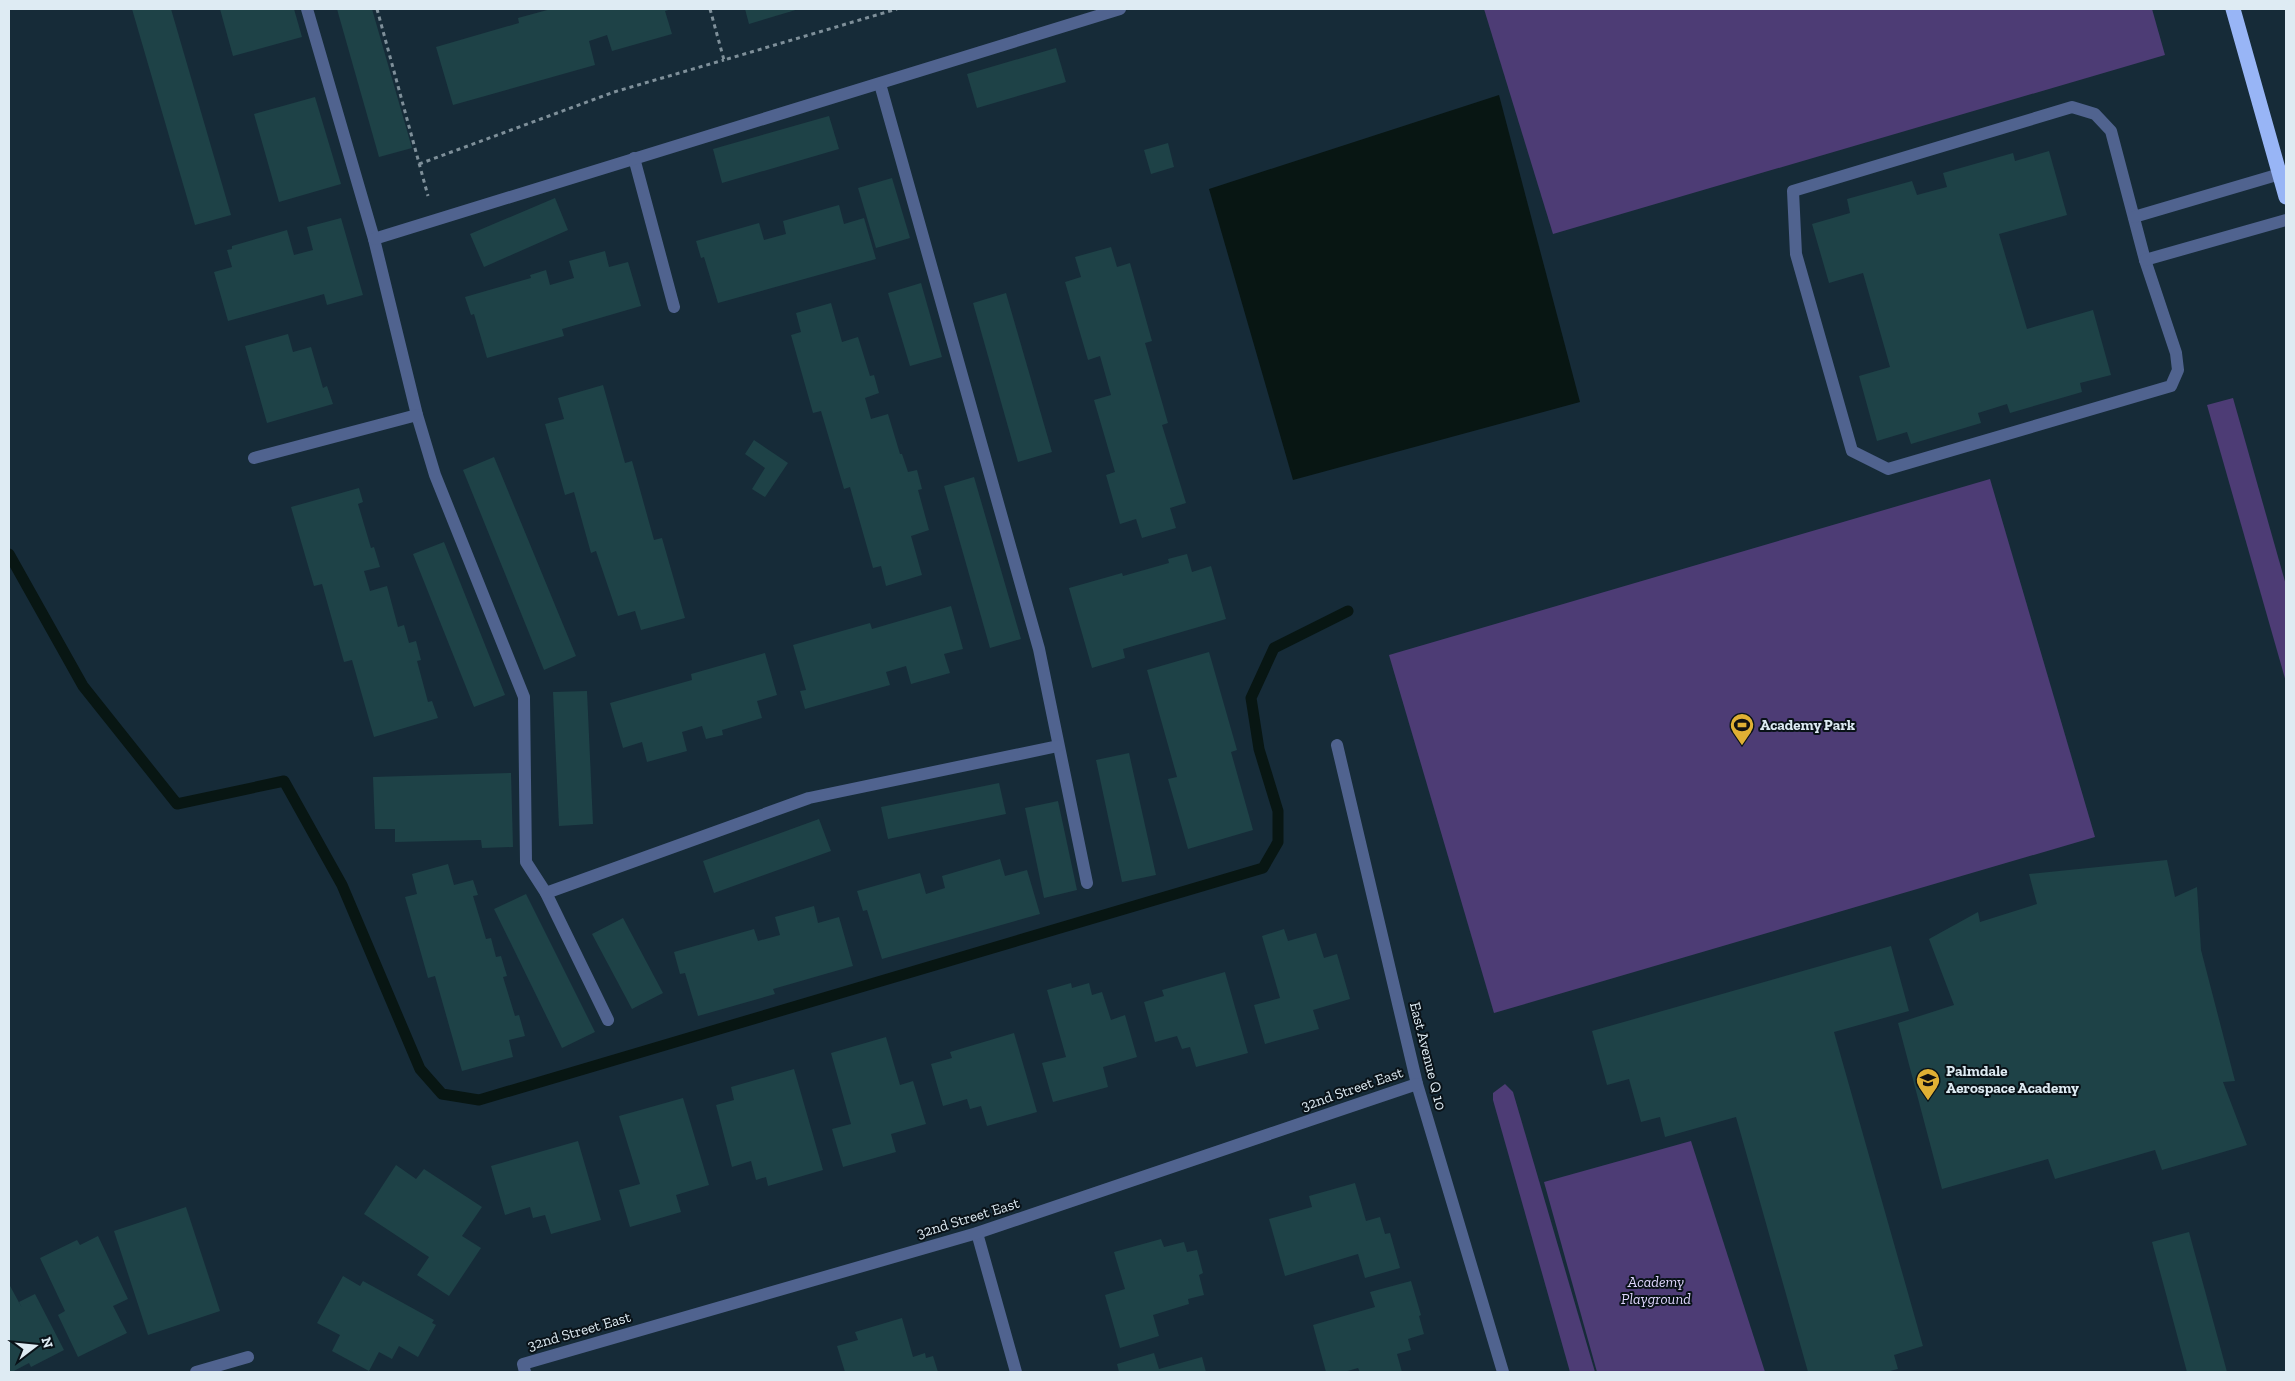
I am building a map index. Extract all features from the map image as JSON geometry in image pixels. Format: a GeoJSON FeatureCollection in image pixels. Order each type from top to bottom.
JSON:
{"type":"FeatureCollection","features":[{"type":"Feature","properties":{"kind":"highway"},"geometry":{"type":"LineString","coordinates":[[2233,9],[2286,196]]}},
{"type":"Feature","properties":{"kind":"street"},"geometry":{"type":"LineString","coordinates":[[307,9],[374,239],[417,415],[435,475],[524,697],[526,862],[546,893],[608,1020]]}},
{"type":"Feature","properties":{"kind":"street"},"geometry":{"type":"LineString","coordinates":[[374,239],[1120,9]]}},
{"type":"Feature","properties":{"kind":"street"},"geometry":{"type":"LineString","coordinates":[[880,84],[1039,649],[1087,883]]}},
{"type":"Feature","properties":{"kind":"street"},"geometry":{"type":"LineString","coordinates":[[2072,107],[2095,114],[2111,131],[2134,217],[2176,353],[2178,370],[2171,386],[1888,469],[1852,451],[1796,254],[1793,191],[2072,107]]}},
{"type":"Feature","properties":{"kind":"street"},"geometry":{"type":"LineString","coordinates":[[634,158],[674,307]]}},
{"type":"Feature","properties":{"kind":"street"},"geometry":{"type":"LineString","coordinates":[[2134,217],[2280,174]]}},
{"type":"Feature","properties":{"kind":"street"},"geometry":{"type":"LineString","coordinates":[[2146,260],[2286,220]]}},
{"type":"Feature","properties":{"kind":"street"},"geometry":{"type":"LineString","coordinates":[[254,458],[417,415]]}},
{"type":"Feature","properties":{"kind":"street","name":"East Avenue Q 10"},"geometry":{"type":"LineString","coordinates":[[1337,745],[1417,1084],[1502,1372]]}},
{"type":"Feature","properties":{"kind":"street"},"geometry":{"type":"LineString","coordinates":[[546,893],[809,798],[1058,746]]}},
{"type":"Feature","properties":{"kind":"street","name":"32nd Street East"},"geometry":{"type":"LineString","coordinates":[[524,1368],[977,1234],[1417,1084]]}},
{"type":"Feature","properties":{"kind":"street"},"geometry":{"type":"LineString","coordinates":[[977,1234],[1016,1372]]}},
{"type":"Feature","properties":{"kind":"street"},"geometry":{"type":"LineString","coordinates":[[196,1372],[248,1357]]}},
{"type":"Feature","properties":{"kind":"path"},"geometry":{"type":"LineString","coordinates":[[378,9],[435,220]]}},
{"type":"Feature","properties":{"kind":"path"},"geometry":{"type":"LineString","coordinates":[[710,9],[724,60]]}},
{"type":"Feature","properties":{"kind":"path"},"geometry":{"type":"LineString","coordinates":[[419,164],[614,92],[897,9]]}},
{"type":"Feature","properties":{"kind":"green space"},"geometry":{"type":"Polygon","coordinates":[[[1484,9],[2152,9],[2165,55],[1553,234],[1484,9]]]}},
{"type":"Feature","properties":{"kind":"green space"},"geometry":{"type":"Polygon","coordinates":[[[2233,398],[2286,585],[2286,682],[2207,405],[2233,398]]]}},
{"type":"Feature","properties":{"kind":"green space","name":"Academy Park"},"geometry":{"type":"Polygon","coordinates":[[[1990,479],[2095,837],[1494,1013],[1389,655],[1990,479]]]}},
{"type":"Feature","properties":{"kind":"green space"},"geometry":{"type":"Polygon","coordinates":[[[1505,1084],[1513,1092],[1595,1372],[1570,1372],[1493,1100],[1493,1093],[1505,1084]]]}},
{"type":"Feature","properties":{"kind":"green space","name":"Academy Playground"},"geometry":{"type":"Polygon","coordinates":[[[1691,1141],[1765,1372],[1597,1372],[1544,1182],[1691,1141]]]}},
{"type":"Feature","properties":{"kind":"shaded area"},"geometry":{"type":"Polygon","coordinates":[[[1499,95],[1580,402],[1293,480],[1209,189],[1499,95]]]}},
{"type":"Feature","properties":{"kind":"building"},"geometry":{"type":"Polygon","coordinates":[[[132,9],[171,9],[231,215],[195,225],[132,9]]]}},
{"type":"Feature","properties":{"kind":"building"},"geometry":{"type":"Polygon","coordinates":[[[220,9],[294,9],[302,37],[233,56],[220,9]]]}},
{"type":"Feature","properties":{"kind":"building"},"geometry":{"type":"Polygon","coordinates":[[[337,9],[372,9],[412,148],[379,157],[337,9]]]}},
{"type":"Feature","properties":{"kind":"building"},"geometry":{"type":"Polygon","coordinates":[[[551,9],[672,9],[665,11],[672,34],[612,51],[607,35],[589,41],[595,65],[453,105],[436,47],[519,23],[518,18],[551,9]]]}},
{"type":"Feature","properties":{"kind":"building"},"geometry":{"type":"Polygon","coordinates":[[[745,9],[799,9],[749,24],[745,9]]]}},
{"type":"Feature","properties":{"kind":"building"},"geometry":{"type":"Polygon","coordinates":[[[1056,48],[1066,82],[977,108],[967,74],[1056,48]]]}},
{"type":"Feature","properties":{"kind":"building"},"geometry":{"type":"Polygon","coordinates":[[[315,97],[341,184],[279,202],[254,114],[315,97]]]}},
{"type":"Feature","properties":{"kind":"building"},"geometry":{"type":"Polygon","coordinates":[[[829,116],[839,149],[722,183],[713,149],[829,116]]]}},
{"type":"Feature","properties":{"kind":"building"},"geometry":{"type":"Polygon","coordinates":[[[1168,143],[1174,167],[1151,174],[1144,150],[1168,143]]]}},
{"type":"Feature","properties":{"kind":"building"},"geometry":{"type":"Polygon","coordinates":[[[2049,151],[2067,215],[1999,234],[2027,329],[2093,310],[2111,375],[2080,383],[2082,392],[2010,413],[2007,404],[1978,413],[1981,423],[1911,444],[1907,432],[1877,441],[1859,376],[1890,367],[1863,273],[1829,283],[1812,224],[1850,213],[1847,199],[1912,181],[1917,195],[1947,187],[1943,173],[2013,153],[2015,161],[2049,151]]]}},
{"type":"Feature","properties":{"kind":"building"},"geometry":{"type":"Polygon","coordinates":[[[892,178],[910,238],[876,248],[858,188],[892,178]]]}},
{"type":"Feature","properties":{"kind":"building"},"geometry":{"type":"Polygon","coordinates":[[[555,198],[568,230],[484,267],[470,234],[555,198]]]}},
{"type":"Feature","properties":{"kind":"building"},"geometry":{"type":"Polygon","coordinates":[[[839,205],[844,224],[864,218],[876,259],[718,303],[704,257],[701,258],[696,241],[759,223],[764,240],[786,234],[783,221],[839,205]]]}},
{"type":"Feature","properties":{"kind":"building"},"geometry":{"type":"Polygon","coordinates":[[[341,218],[363,295],[327,305],[324,294],[228,321],[214,272],[232,267],[227,250],[232,249],[232,246],[287,230],[294,255],[313,250],[307,227],[341,218]]]}},
{"type":"Feature","properties":{"kind":"building"},"geometry":{"type":"Polygon","coordinates":[[[1111,247],[1117,267],[1130,263],[1152,341],[1145,343],[1168,423],[1162,425],[1186,503],[1170,508],[1176,528],[1142,538],[1136,519],[1120,524],[1106,475],[1115,472],[1094,400],[1111,395],[1100,356],[1088,360],[1065,282],[1081,277],[1075,257],[1111,247]]]}},
{"type":"Feature","properties":{"kind":"building"},"geometry":{"type":"Polygon","coordinates":[[[605,251],[609,267],[628,262],[641,306],[562,329],[564,336],[487,358],[474,314],[471,315],[465,297],[531,278],[530,275],[546,270],[550,285],[574,278],[569,261],[605,251]]]}},
{"type":"Feature","properties":{"kind":"building"},"geometry":{"type":"Polygon","coordinates":[[[921,283],[942,357],[910,366],[888,293],[921,283]]]}},
{"type":"Feature","properties":{"kind":"building"},"geometry":{"type":"Polygon","coordinates":[[[1006,293],[1052,452],[1018,462],[973,303],[1006,293]]]}},
{"type":"Feature","properties":{"kind":"building"},"geometry":{"type":"Polygon","coordinates":[[[831,303],[842,342],[858,337],[870,376],[874,375],[879,393],[865,398],[871,419],[888,414],[900,454],[902,454],[908,472],[917,470],[922,489],[918,490],[929,530],[911,536],[922,575],[886,586],[881,566],[873,568],[850,487],[844,489],[821,411],[813,413],[791,335],[801,332],[796,313],[831,303]]]}},
{"type":"Feature","properties":{"kind":"building"},"geometry":{"type":"Polygon","coordinates":[[[288,334],[293,352],[311,347],[323,388],[327,386],[333,404],[267,423],[245,346],[288,334]]]}},
{"type":"Feature","properties":{"kind":"building"},"geometry":{"type":"Polygon","coordinates":[[[603,385],[625,463],[632,461],[654,540],[662,538],[685,618],[641,630],[635,611],[618,616],[596,551],[591,553],[574,492],[565,495],[545,424],[564,419],[558,398],[603,385]]]}},
{"type":"Feature","properties":{"kind":"building"},"geometry":{"type":"Polygon","coordinates":[[[754,440],[788,463],[765,497],[752,489],[765,468],[745,454],[754,440]]]}},
{"type":"Feature","properties":{"kind":"building"},"geometry":{"type":"Polygon","coordinates":[[[494,457],[576,656],[544,670],[463,470],[494,457]]]}},
{"type":"Feature","properties":{"kind":"building"},"geometry":{"type":"Polygon","coordinates":[[[974,477],[1021,639],[990,648],[944,486],[974,477]]]}},
{"type":"Feature","properties":{"kind":"building"},"geometry":{"type":"Polygon","coordinates":[[[359,488],[363,502],[358,504],[371,548],[374,547],[380,567],[364,571],[370,591],[387,586],[398,627],[404,625],[409,643],[416,641],[421,660],[417,661],[428,702],[432,701],[438,718],[374,737],[352,660],[344,662],[322,584],[314,586],[291,507],[359,488]]]}},
{"type":"Feature","properties":{"kind":"building"},"geometry":{"type":"Polygon","coordinates":[[[444,542],[505,695],[474,707],[413,554],[444,542]]]}},
{"type":"Feature","properties":{"kind":"building"},"geometry":{"type":"Polygon","coordinates":[[[1187,554],[1192,572],[1211,566],[1226,619],[1123,649],[1125,658],[1092,668],[1069,588],[1122,573],[1123,576],[1169,563],[1168,559],[1187,554]]]}},
{"type":"Feature","properties":{"kind":"building"},"geometry":{"type":"Polygon","coordinates":[[[951,606],[963,649],[944,654],[950,673],[911,684],[906,666],[886,672],[890,685],[805,709],[800,691],[806,690],[793,645],[870,623],[872,629],[951,606]]]}},
{"type":"Feature","properties":{"kind":"building"},"geometry":{"type":"Polygon","coordinates":[[[1209,652],[1237,750],[1231,752],[1253,830],[1188,849],[1168,779],[1177,777],[1147,670],[1209,652]]]}},
{"type":"Feature","properties":{"kind":"building"},"geometry":{"type":"Polygon","coordinates":[[[765,653],[777,695],[757,701],[762,718],[722,730],[723,735],[706,739],[702,726],[682,732],[687,751],[647,762],[642,742],[623,748],[610,703],[692,680],[691,674],[765,653]]]}},
{"type":"Feature","properties":{"kind":"building"},"geometry":{"type":"Polygon","coordinates":[[[587,691],[593,824],[559,826],[553,692],[587,691]]]}},
{"type":"Feature","properties":{"kind":"building"},"geometry":{"type":"Polygon","coordinates":[[[1129,753],[1156,875],[1122,882],[1096,760],[1129,753]]]}},
{"type":"Feature","properties":{"kind":"building"},"geometry":{"type":"Polygon","coordinates":[[[511,773],[513,847],[482,848],[481,840],[395,842],[395,829],[375,829],[373,777],[511,773]]]}},
{"type":"Feature","properties":{"kind":"building"},"geometry":{"type":"Polygon","coordinates":[[[999,783],[1006,814],[888,839],[881,807],[999,783]]]}},
{"type":"Feature","properties":{"kind":"building"},"geometry":{"type":"Polygon","coordinates":[[[1058,801],[1077,890],[1044,898],[1025,808],[1058,801]]]}},
{"type":"Feature","properties":{"kind":"building"},"geometry":{"type":"Polygon","coordinates":[[[819,819],[831,851],[714,893],[703,861],[819,819]]]}},
{"type":"Feature","properties":{"kind":"building"},"geometry":{"type":"Polygon","coordinates":[[[1000,859],[1005,876],[1027,870],[1040,914],[882,959],[867,910],[863,911],[857,891],[920,873],[926,894],[945,888],[942,876],[1000,859]]]}},
{"type":"Feature","properties":{"kind":"building"},"geometry":{"type":"Polygon","coordinates":[[[2167,860],[2175,897],[2197,887],[2201,950],[2235,1081],[2223,1082],[2247,1145],[2162,1170],[2155,1150],[2055,1179],[2048,1159],[1942,1189],[1898,1023],[1954,1005],[1929,939],[1978,912],[1980,922],[2037,904],[2029,874],[2167,860]]]}},
{"type":"Feature","properties":{"kind":"building"},"geometry":{"type":"Polygon","coordinates":[[[448,864],[454,885],[473,880],[478,895],[473,896],[486,939],[491,938],[496,957],[501,956],[507,976],[503,977],[515,1016],[519,1015],[525,1036],[509,1040],[513,1057],[462,1071],[435,976],[428,978],[405,897],[417,894],[412,874],[448,864]]]}},
{"type":"Feature","properties":{"kind":"building"},"geometry":{"type":"Polygon","coordinates":[[[526,894],[595,1032],[562,1048],[494,909],[526,894]]]}},
{"type":"Feature","properties":{"kind":"building"},"geometry":{"type":"Polygon","coordinates":[[[814,906],[818,923],[839,917],[853,966],[773,989],[775,994],[698,1016],[685,973],[680,974],[674,952],[754,929],[758,941],[780,935],[775,917],[814,906]]]}},
{"type":"Feature","properties":{"kind":"building"},"geometry":{"type":"Polygon","coordinates":[[[623,918],[663,993],[632,1009],[592,934],[623,918]]]}},
{"type":"Feature","properties":{"kind":"building"},"geometry":{"type":"Polygon","coordinates":[[[1284,929],[1288,941],[1316,933],[1324,958],[1337,954],[1350,999],[1313,1010],[1319,1029],[1265,1044],[1254,1005],[1280,998],[1262,936],[1284,929]]]}},
{"type":"Feature","properties":{"kind":"building"},"geometry":{"type":"Polygon","coordinates":[[[1891,946],[1909,1011],[1834,1032],[1923,1346],[1894,1355],[1898,1369],[1886,1372],[1808,1372],[1736,1117],[1665,1137],[1660,1117],[1641,1122],[1629,1079],[1607,1085],[1592,1031],[1891,946]]]}},
{"type":"Feature","properties":{"kind":"building"},"geometry":{"type":"Polygon","coordinates":[[[1225,972],[1248,1053],[1196,1067],[1190,1047],[1182,1049],[1177,1036],[1155,1042],[1144,1002],[1164,996],[1162,990],[1225,972]]]}},
{"type":"Feature","properties":{"kind":"building"},"geometry":{"type":"Polygon","coordinates":[[[1071,983],[1072,988],[1089,983],[1092,995],[1102,992],[1111,1020],[1125,1015],[1137,1057],[1103,1067],[1108,1087],[1053,1102],[1042,1063],[1066,1057],[1047,990],[1071,983]]]}},
{"type":"Feature","properties":{"kind":"building"},"geometry":{"type":"Polygon","coordinates":[[[1014,1033],[1037,1112],[987,1126],[981,1106],[970,1109],[967,1099],[943,1106],[931,1064],[952,1058],[950,1052],[1014,1033]]]}},
{"type":"Feature","properties":{"kind":"building"},"geometry":{"type":"Polygon","coordinates":[[[886,1037],[900,1085],[913,1081],[926,1124],[891,1134],[896,1152],[843,1167],[832,1129],[851,1124],[831,1053],[886,1037]]]}},
{"type":"Feature","properties":{"kind":"building"},"geometry":{"type":"Polygon","coordinates":[[[794,1069],[823,1170],[768,1186],[766,1177],[756,1180],[751,1161],[732,1167],[716,1105],[734,1100],[731,1087],[794,1069]]]}},
{"type":"Feature","properties":{"kind":"building"},"geometry":{"type":"Polygon","coordinates":[[[683,1098],[709,1185],[676,1195],[681,1212],[630,1227],[619,1190],[640,1184],[619,1116],[683,1098]]]}},
{"type":"Feature","properties":{"kind":"building"},"geometry":{"type":"Polygon","coordinates":[[[578,1141],[601,1220],[551,1234],[545,1215],[533,1218],[530,1207],[505,1215],[491,1166],[578,1141]]]}},
{"type":"Feature","properties":{"kind":"building"},"geometry":{"type":"Polygon","coordinates":[[[396,1165],[416,1179],[424,1169],[482,1207],[462,1236],[481,1248],[449,1296],[417,1275],[429,1257],[364,1214],[396,1165]]]}},
{"type":"Feature","properties":{"kind":"building"},"geometry":{"type":"Polygon","coordinates":[[[1355,1183],[1366,1221],[1380,1217],[1385,1234],[1390,1233],[1400,1268],[1365,1278],[1358,1254],[1285,1276],[1269,1219],[1312,1207],[1309,1196],[1355,1183]]]}},
{"type":"Feature","properties":{"kind":"building"},"geometry":{"type":"Polygon","coordinates":[[[186,1207],[220,1311],[148,1335],[114,1231],[186,1207]]]}},
{"type":"Feature","properties":{"kind":"building"},"geometry":{"type":"Polygon","coordinates":[[[2189,1232],[2227,1372],[2187,1372],[2152,1242],[2189,1232]]]}},
{"type":"Feature","properties":{"kind":"building"},"geometry":{"type":"Polygon","coordinates":[[[98,1236],[128,1299],[113,1306],[127,1333],[78,1357],[58,1315],[65,1311],[40,1258],[77,1240],[80,1245],[98,1236]]]}},
{"type":"Feature","properties":{"kind":"building"},"geometry":{"type":"Polygon","coordinates":[[[1161,1239],[1164,1247],[1184,1242],[1187,1252],[1197,1250],[1203,1273],[1199,1275],[1204,1295],[1188,1299],[1189,1304],[1153,1315],[1159,1336],[1120,1348],[1105,1295],[1125,1289],[1114,1252],[1161,1239]]]}},
{"type":"Feature","properties":{"kind":"building"},"geometry":{"type":"Polygon","coordinates":[[[343,1276],[360,1286],[363,1281],[434,1320],[432,1323],[436,1325],[418,1357],[399,1346],[392,1359],[379,1352],[369,1371],[332,1351],[340,1335],[317,1323],[343,1276]]]}},
{"type":"Feature","properties":{"kind":"building"},"geometry":{"type":"Polygon","coordinates":[[[1411,1281],[1421,1315],[1419,1316],[1424,1334],[1408,1339],[1411,1350],[1397,1354],[1402,1372],[1360,1372],[1358,1368],[1344,1372],[1326,1372],[1313,1325],[1375,1307],[1370,1292],[1411,1281]]]}},
{"type":"Feature","properties":{"kind":"building"},"geometry":{"type":"Polygon","coordinates":[[[9,1284],[22,1308],[19,1302],[35,1294],[64,1350],[31,1367],[29,1363],[12,1372],[9,1372],[9,1284]]]}},
{"type":"Feature","properties":{"kind":"building"},"geometry":{"type":"Polygon","coordinates":[[[902,1318],[913,1357],[925,1353],[926,1358],[933,1356],[938,1372],[845,1372],[837,1346],[858,1340],[855,1332],[902,1318]]]}},
{"type":"Feature","properties":{"kind":"building"},"geometry":{"type":"Polygon","coordinates":[[[1154,1353],[1159,1369],[1202,1357],[1206,1372],[1119,1372],[1117,1364],[1154,1353]]]}},
{"type":"Feature","properties":{"kind":"waterway"},"geometry":{"type":"LineString","coordinates":[[9,554],[83,686],[177,804],[284,781],[342,885],[420,1069],[442,1094],[479,1100],[1263,868],[1278,842],[1278,811],[1259,749],[1251,698],[1274,648],[1348,611]]}},
{"type":"Feature","properties":{"kind":"place","name":"Academy Park"},"geometry":{"type":"Point","coordinates":[1742,746]}},
{"type":"Feature","properties":{"kind":"place","name":"Palmdale Aerospace Academy"},"geometry":{"type":"Point","coordinates":[1928,1101]}}]}
